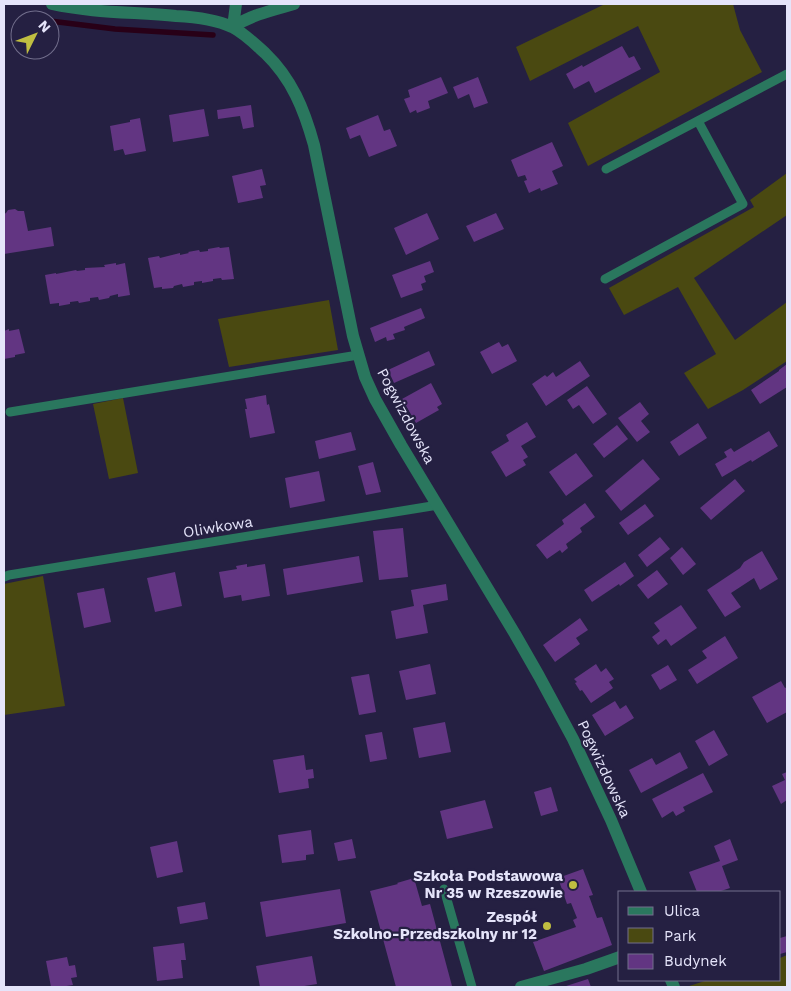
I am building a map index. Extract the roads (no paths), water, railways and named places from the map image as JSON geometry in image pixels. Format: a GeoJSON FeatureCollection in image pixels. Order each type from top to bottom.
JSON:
{"type":"FeatureCollection","features":[{"type":"Feature","properties":{"kind":"street","name":"Pogwizdowska"},"geometry":{"type":"LineString","coordinates":[[52,4],[103,11],[216,21],[233,27],[252,41],[273,61],[288,80],[298,97],[305,115],[316,154],[358,355],[365,377],[401,445],[515,634],[573,739],[611,820],[641,891]]}},
{"type":"Feature","properties":{"kind":"street"},"geometry":{"type":"LineString","coordinates":[[233,27],[236,4]]}},
{"type":"Feature","properties":{"kind":"street"},"geometry":{"type":"LineString","coordinates":[[233,27],[242,21],[294,4]]}},
{"type":"Feature","properties":{"kind":"street"},"geometry":{"type":"LineString","coordinates":[[521,987],[586,969],[618,958]]}},
{"type":"Feature","properties":{"kind":"lane"},"geometry":{"type":"LineString","coordinates":[[606,170],[787,74]]}},
{"type":"Feature","properties":{"kind":"lane"},"geometry":{"type":"LineString","coordinates":[[605,279],[743,204],[698,121]]}},
{"type":"Feature","properties":{"kind":"lane"},"geometry":{"type":"LineString","coordinates":[[10,412],[358,355]]}},
{"type":"Feature","properties":{"kind":"lane","name":"Oliwkowa"},"geometry":{"type":"LineString","coordinates":[[4,578],[18,574],[438,505]]}},
{"type":"Feature","properties":{"kind":"lane"},"geometry":{"type":"LineString","coordinates":[[444,889],[472,987]]}},
{"type":"Feature","properties":{"kind":"waterway"},"geometry":{"type":"LineString","coordinates":[[60,22],[115,29],[213,35]]}},
{"type":"Feature","properties":{"kind":"place","name":"Szkoła Podstawowa Nr 35 w Rzeszowie"},"geometry":{"type":"Point","coordinates":[573,885]}},
{"type":"Feature","properties":{"kind":"place","name":"Zespół Szkolno-Przedszkolny nr 12"},"geometry":{"type":"Point","coordinates":[547,926]}}]}
